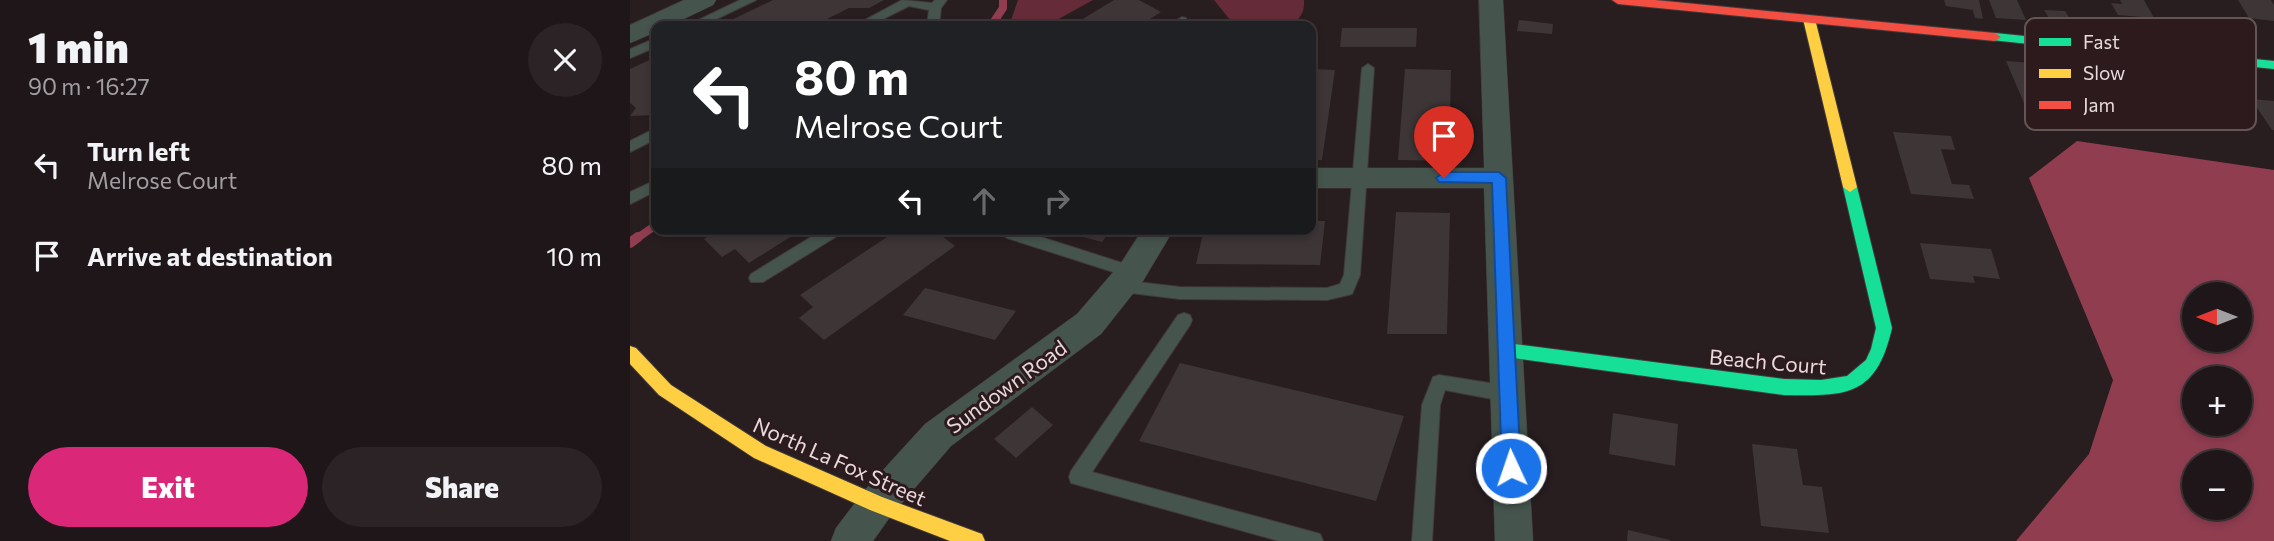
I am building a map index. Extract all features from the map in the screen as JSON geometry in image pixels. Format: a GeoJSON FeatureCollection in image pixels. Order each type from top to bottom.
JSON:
{"type":"FeatureCollection","features":[{"type":"Feature","properties":{"kind":"street"},"geometry":{"type":"LineString","coordinates":[[658,21],[704,0]]}},
{"type":"Feature","properties":{"kind":"street"},"geometry":{"type":"LineString","coordinates":[[1491,0],[1514,541]]}},
{"type":"Feature","properties":{"kind":"street"},"geometry":{"type":"LineString","coordinates":[[1618,0],[2025,40]]}},
{"type":"Feature","properties":{"kind":"street","name":"Beach Court"},"geometry":{"type":"LineString","coordinates":[[1506,350],[1784,387],[1826,390],[1852,383],[1868,371],[1881,352],[1884,328],[1809,19]]}},
{"type":"Feature","properties":{"kind":"street"},"geometry":{"type":"LineString","coordinates":[[630,34],[651,24]]}},
{"type":"Feature","properties":{"kind":"street"},"geometry":{"type":"LineString","coordinates":[[2256,63],[2274,65]]}},
{"type":"Feature","properties":{"kind":"street"},"geometry":{"type":"LineString","coordinates":[[1316,178],[1499,178]]}},
{"type":"Feature","properties":{"kind":"street","name":"Sundown Road"},"geometry":{"type":"LineString","coordinates":[[850,541],[877,504],[938,435],[1089,324],[1126,279],[1155,235]]}},
{"type":"Feature","properties":{"kind":"street","name":"North La Fox Street"},"geometry":{"type":"LineString","coordinates":[[630,353],[665,390],[760,452],[877,504],[975,541]]}},
{"type":"Feature","properties":{"kind":"lane"},"geometry":{"type":"LineString","coordinates":[[703,21],[750,0]]}},
{"type":"Feature","properties":{"kind":"lane"},"geometry":{"type":"LineString","coordinates":[[869,21],[906,1],[938,3],[934,21]]}},
{"type":"Feature","properties":{"kind":"lane"},"geometry":{"type":"LineString","coordinates":[[630,54],[651,44]]}},
{"type":"Feature","properties":{"kind":"lane"},"geometry":{"type":"LineString","coordinates":[[1015,235],[1126,279],[1180,293],[1327,294],[1346,289],[1352,275],[1368,68]]}},
{"type":"Feature","properties":{"kind":"lane"},"geometry":{"type":"LineString","coordinates":[[630,146],[651,136]]}},
{"type":"Feature","properties":{"kind":"lane"},"geometry":{"type":"LineString","coordinates":[[633,191],[651,186]]}},
{"type":"Feature","properties":{"kind":"lane"},"geometry":{"type":"LineString","coordinates":[[757,278],[827,235]]}},
{"type":"Feature","properties":{"kind":"lane"},"geometry":{"type":"LineString","coordinates":[[1184,320],[1079,477],[1288,538],[1313,541]]}},
{"type":"Feature","properties":{"kind":"lane"},"geometry":{"type":"LineString","coordinates":[[1422,541],[1431,405],[1439,382],[1508,394]]}},
{"type":"Feature","properties":{"kind":"shaded area"},"geometry":{"type":"Polygon","coordinates":[[[1018,0],[1093,0],[1055,21],[1011,21],[1018,0]]]}},
{"type":"Feature","properties":{"kind":"shaded area"},"geometry":{"type":"Polygon","coordinates":[[[1214,0],[1304,0],[1304,8],[1296,21],[1231,21],[1214,0]]]}},
{"type":"Feature","properties":{"kind":"shaded area"},"geometry":{"type":"Polygon","coordinates":[[[2077,141],[2274,170],[2274,541],[2016,541],[2089,454],[2113,380],[2029,178],[2077,141]]]}},
{"type":"Feature","properties":{"kind":"building"},"geometry":{"type":"Polygon","coordinates":[[[773,0],[884,0],[869,8],[849,8],[823,21],[729,21],[773,0]]]}},
{"type":"Feature","properties":{"kind":"building"},"geometry":{"type":"Polygon","coordinates":[[[1114,0],[1139,0],[1161,12],[1147,21],[1079,21],[1114,0]]]}},
{"type":"Feature","properties":{"kind":"building"},"geometry":{"type":"Polygon","coordinates":[[[1944,0],[1979,0],[1983,19],[1975,18],[1973,10],[1946,6],[1944,0]]]}},
{"type":"Feature","properties":{"kind":"building"},"geometry":{"type":"Polygon","coordinates":[[[1989,0],[2017,0],[2025,18],[2025,20],[1996,18],[1989,0]]]}},
{"type":"Feature","properties":{"kind":"building"},"geometry":{"type":"Polygon","coordinates":[[[2120,0],[2144,0],[2154,18],[2118,15],[2111,3],[2122,4],[2120,0]]]}},
{"type":"Feature","properties":{"kind":"building"},"geometry":{"type":"Polygon","coordinates":[[[2238,0],[2271,0],[2274,5],[2274,21],[2249,18],[2238,0]]]}},
{"type":"Feature","properties":{"kind":"building"},"geometry":{"type":"Polygon","coordinates":[[[2044,10],[2065,11],[2070,18],[2049,18],[2044,10]]]}},
{"type":"Feature","properties":{"kind":"building"},"geometry":{"type":"Polygon","coordinates":[[[1519,20],[1553,24],[1552,34],[1517,31],[1519,20]]]}},
{"type":"Feature","properties":{"kind":"building"},"geometry":{"type":"Polygon","coordinates":[[[1342,28],[1417,28],[1416,47],[1340,47],[1342,28]]]}},
{"type":"Feature","properties":{"kind":"building"},"geometry":{"type":"Polygon","coordinates":[[[651,59],[651,115],[630,116],[636,108],[630,103],[630,69],[651,59]]]}},
{"type":"Feature","properties":{"kind":"building"},"geometry":{"type":"Polygon","coordinates":[[[2006,61],[2025,62],[2025,105],[2006,61]]]}},
{"type":"Feature","properties":{"kind":"building"},"geometry":{"type":"Polygon","coordinates":[[[1316,69],[1335,70],[1322,160],[1316,160],[1316,69]]]}},
{"type":"Feature","properties":{"kind":"building"},"geometry":{"type":"Polygon","coordinates":[[[1405,69],[1451,70],[1449,161],[1398,160],[1405,69]]]}},
{"type":"Feature","properties":{"kind":"building"},"geometry":{"type":"Polygon","coordinates":[[[2256,99],[2274,101],[2272,130],[2256,106],[2256,99]]]}},
{"type":"Feature","properties":{"kind":"building"},"geometry":{"type":"Polygon","coordinates":[[[1893,132],[1951,136],[1955,150],[1941,149],[1952,184],[1969,185],[1974,199],[1911,194],[1893,132]]]}},
{"type":"Feature","properties":{"kind":"building"},"geometry":{"type":"Polygon","coordinates":[[[1396,212],[1450,213],[1447,334],[1387,334],[1396,212]]]}},
{"type":"Feature","properties":{"kind":"building"},"geometry":{"type":"Polygon","coordinates":[[[1316,221],[1325,221],[1320,265],[1196,264],[1203,235],[1316,235],[1316,221]]]}},
{"type":"Feature","properties":{"kind":"building"},"geometry":{"type":"Polygon","coordinates":[[[710,235],[793,235],[749,263],[735,249],[722,257],[704,239],[710,235]]]}},
{"type":"Feature","properties":{"kind":"building"},"geometry":{"type":"Polygon","coordinates":[[[890,235],[941,235],[955,246],[824,340],[799,318],[813,307],[800,295],[890,235]]]}},
{"type":"Feature","properties":{"kind":"building"},"geometry":{"type":"Polygon","coordinates":[[[1076,235],[1107,235],[1102,242],[1076,235]]]}},
{"type":"Feature","properties":{"kind":"building"},"geometry":{"type":"Polygon","coordinates":[[[1920,243],[1991,249],[2000,279],[1973,276],[1975,283],[1930,279],[1920,243]]]}},
{"type":"Feature","properties":{"kind":"building"},"geometry":{"type":"Polygon","coordinates":[[[925,288],[1016,311],[995,340],[903,315],[925,288]]]}},
{"type":"Feature","properties":{"kind":"building"},"geometry":{"type":"Polygon","coordinates":[[[1180,363],[1404,416],[1376,501],[1139,441],[1180,363]]]}},
{"type":"Feature","properties":{"kind":"building"},"geometry":{"type":"Polygon","coordinates":[[[1032,407],[1053,425],[1016,458],[994,439],[1032,407]]]}},
{"type":"Feature","properties":{"kind":"building"},"geometry":{"type":"Polygon","coordinates":[[[1613,413],[1678,424],[1675,466],[1609,454],[1613,413]]]}},
{"type":"Feature","properties":{"kind":"building"},"geometry":{"type":"Polygon","coordinates":[[[1752,444],[1797,449],[1803,485],[1822,487],[1829,533],[1761,526],[1752,444]]]}},
{"type":"Feature","properties":{"kind":"building"},"geometry":{"type":"Polygon","coordinates":[[[1628,530],[1670,540],[1670,541],[1627,541],[1628,530]]]}},
{"type":"Feature","properties":{"kind":"waterway"},"geometry":{"type":"LineString","coordinates":[[994,21],[1003,8],[1003,0]]}},
{"type":"Feature","properties":{"kind":"waterway"},"geometry":{"type":"LineString","coordinates":[[636,239],[651,228]]}},
{"type":"Feature","properties":{"kind":"waterway"},"geometry":{"type":"LineString","coordinates":[[630,243],[638,237]]}},
{"type":"Feature","properties":{"kind":"traffic: fast"},"geometry":{"type":"LineString","coordinates":[[1995,37],[2025,40]]}},
{"type":"Feature","properties":{"kind":"traffic: fast"},"geometry":{"type":"LineString","coordinates":[[2256,63],[2274,65]]}},
{"type":"Feature","properties":{"kind":"traffic: fast"},"geometry":{"type":"LineString","coordinates":[[1506,350],[1784,387],[1821,388],[1850,383],[1862,376],[1872,365],[1884,328],[1850,187]]}},
{"type":"Feature","properties":{"kind":"traffic: slow"},"geometry":{"type":"LineString","coordinates":[[1809,19],[1850,187]]}},
{"type":"Feature","properties":{"kind":"traffic: slow"},"geometry":{"type":"LineString","coordinates":[[630,353],[665,390],[760,452],[877,504],[975,541]]}},
{"type":"Feature","properties":{"kind":"traffic: jam"},"geometry":{"type":"LineString","coordinates":[[1618,0],[1995,37]]}},
{"type":"Feature","properties":{"kind":"route"},"geometry":{"type":"LineString","coordinates":[[1444,178],[1499,178],[1511,468]]}}]}
